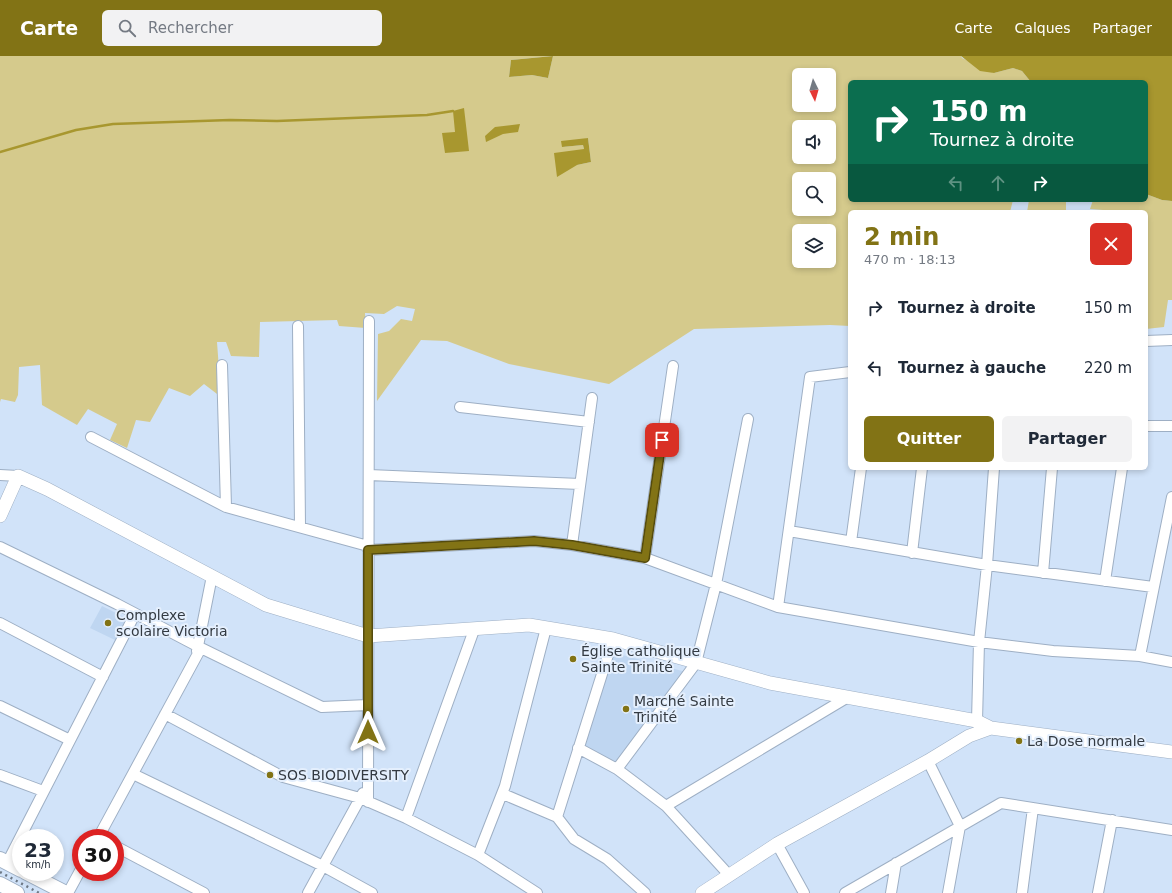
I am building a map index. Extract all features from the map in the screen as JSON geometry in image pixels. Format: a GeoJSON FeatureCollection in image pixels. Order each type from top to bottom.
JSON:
{"type":"FeatureCollection","features":[{"type":"Feature","properties":{"kind":"main road"},"geometry":{"type":"LineString","coordinates":[[3,861],[12,866]]}},
{"type":"Feature","properties":{"kind":"main road"},"geometry":{"type":"LineString","coordinates":[[43,881],[67,893]]}},
{"type":"Feature","properties":{"kind":"main road"},"geometry":{"type":"LineString","coordinates":[[0,884],[17,893]]}},
{"type":"Feature","properties":{"kind":"street"},"geometry":{"type":"LineString","coordinates":[[308,893],[364,800],[368,786],[369,321]]}},
{"type":"Feature","properties":{"kind":"street"},"geometry":{"type":"LineString","coordinates":[[298,326],[300,526]]}},
{"type":"Feature","properties":{"kind":"street"},"geometry":{"type":"LineString","coordinates":[[1148,341],[1172,340]]}},
{"type":"Feature","properties":{"kind":"street"},"geometry":{"type":"LineString","coordinates":[[222,365],[226,507]]}},
{"type":"Feature","properties":{"kind":"street"},"geometry":{"type":"LineString","coordinates":[[645,558],[673,366]]}},
{"type":"Feature","properties":{"kind":"street"},"geometry":{"type":"LineString","coordinates":[[778,607],[810,377],[848,372]]}},
{"type":"Feature","properties":{"kind":"street"},"geometry":{"type":"LineString","coordinates":[[572,545],[592,398]]}},
{"type":"Feature","properties":{"kind":"street"},"geometry":{"type":"LineString","coordinates":[[460,407],[589,422]]}},
{"type":"Feature","properties":{"kind":"street"},"geometry":{"type":"LineString","coordinates":[[616,770],[696,663],[716,584],[748,419]]}},
{"type":"Feature","properties":{"kind":"street"},"geometry":{"type":"LineString","coordinates":[[1148,426],[1172,426]]}},
{"type":"Feature","properties":{"kind":"street"},"geometry":{"type":"LineString","coordinates":[[91,437],[226,507],[300,526],[368,548],[534,541],[572,545],[645,558],[778,607],[979,642],[1053,651],[1140,656],[1172,662]]}},
{"type":"Feature","properties":{"kind":"street"},"geometry":{"type":"LineString","coordinates":[[852,542],[861,470]]}},
{"type":"Feature","properties":{"kind":"street"},"geometry":{"type":"LineString","coordinates":[[912,553],[922,470]]}},
{"type":"Feature","properties":{"kind":"street"},"geometry":{"type":"LineString","coordinates":[[977,721],[979,642],[987,565],[994,470]]}},
{"type":"Feature","properties":{"kind":"street"},"geometry":{"type":"LineString","coordinates":[[1043,573],[1052,470]]}},
{"type":"Feature","properties":{"kind":"street"},"geometry":{"type":"LineString","coordinates":[[1105,580],[1122,470]]}},
{"type":"Feature","properties":{"kind":"street"},"geometry":{"type":"LineString","coordinates":[[0,475],[18,476],[47,489],[266,605],[368,636],[474,630],[529,625],[613,639],[764,681],[977,721],[991,728],[1172,752]]}},
{"type":"Feature","properties":{"kind":"street"},"geometry":{"type":"LineString","coordinates":[[369,475],[580,484]]}},
{"type":"Feature","properties":{"kind":"street"},"geometry":{"type":"LineString","coordinates":[[0,516],[18,476]]}},
{"type":"Feature","properties":{"kind":"street"},"geometry":{"type":"LineString","coordinates":[[1140,656],[1172,497]]}},
{"type":"Feature","properties":{"kind":"street"},"geometry":{"type":"LineString","coordinates":[[789,531],[987,565],[1153,587]]}},
{"type":"Feature","properties":{"kind":"street"},"geometry":{"type":"LineString","coordinates":[[0,547],[322,707],[368,705]]}},
{"type":"Feature","properties":{"kind":"street"},"geometry":{"type":"LineString","coordinates":[[104,829],[195,659],[199,647],[212,576]]}},
{"type":"Feature","properties":{"kind":"street"},"geometry":{"type":"LineString","coordinates":[[3,861],[44,791],[135,614]]}},
{"type":"Feature","properties":{"kind":"street"},"geometry":{"type":"LineString","coordinates":[[0,623],[103,676]]}},
{"type":"Feature","properties":{"kind":"street"},"geometry":{"type":"LineString","coordinates":[[478,855],[503,794],[546,628]]}},
{"type":"Feature","properties":{"kind":"street"},"geometry":{"type":"LineString","coordinates":[[406,818],[474,630]]}},
{"type":"Feature","properties":{"kind":"street"},"geometry":{"type":"LineString","coordinates":[[557,817],[613,639]]}},
{"type":"Feature","properties":{"kind":"street"},"geometry":{"type":"LineString","coordinates":[[666,806],[848,697]]}},
{"type":"Feature","properties":{"kind":"street"},"geometry":{"type":"LineString","coordinates":[[0,706],[70,740]]}},
{"type":"Feature","properties":{"kind":"street"},"geometry":{"type":"LineString","coordinates":[[165,714],[283,777],[364,800],[406,818],[478,855],[537,893]]}},
{"type":"Feature","properties":{"kind":"street"},"geometry":{"type":"LineString","coordinates":[[702,893],[777,844],[928,761],[969,736],[991,728]]}},
{"type":"Feature","properties":{"kind":"street"},"geometry":{"type":"LineString","coordinates":[[578,748],[616,770],[666,806],[729,875]]}},
{"type":"Feature","properties":{"kind":"street"},"geometry":{"type":"LineString","coordinates":[[928,761],[960,826],[948,893]]}},
{"type":"Feature","properties":{"kind":"street"},"geometry":{"type":"LineString","coordinates":[[133,774],[323,866],[372,893]]}},
{"type":"Feature","properties":{"kind":"street"},"geometry":{"type":"LineString","coordinates":[[0,775],[44,791]]}},
{"type":"Feature","properties":{"kind":"street"},"geometry":{"type":"LineString","coordinates":[[503,794],[557,817],[574,839],[607,859],[645,893]]}},
{"type":"Feature","properties":{"kind":"street"},"geometry":{"type":"LineString","coordinates":[[845,893],[1001,803],[1172,830]]}},
{"type":"Feature","properties":{"kind":"street"},"geometry":{"type":"LineString","coordinates":[[1022,893],[1033,808]]}},
{"type":"Feature","properties":{"kind":"street"},"geometry":{"type":"LineString","coordinates":[[1098,893],[1112,820]]}},
{"type":"Feature","properties":{"kind":"street"},"geometry":{"type":"LineString","coordinates":[[777,844],[804,893]]}},
{"type":"Feature","properties":{"kind":"street"},"geometry":{"type":"LineString","coordinates":[[124,851],[204,893]]}},
{"type":"Feature","properties":{"kind":"street"},"geometry":{"type":"LineString","coordinates":[[891,893],[896,863]]}},
{"type":"Feature","properties":{"kind":"street"},"geometry":{"type":"LineString","coordinates":[[67,893],[74,881]]}},
{"type":"Feature","properties":{"kind":"shaded area"},"geometry":{"type":"Polygon","coordinates":[[[0,56],[552,56],[511,60],[509,77],[532,75],[548,78],[553,56],[961,56],[962,58],[994,73],[1013,68],[1022,71],[1029,80],[848,80],[848,202],[1012,202],[1010,210],[848,210],[848,326],[830,325],[694,329],[609,384],[509,364],[447,341],[421,340],[377,401],[378,334],[389,331],[401,319],[412,321],[415,309],[397,306],[384,314],[365,313],[366,328],[339,326],[337,320],[260,322],[259,357],[231,356],[226,342],[217,342],[221,397],[204,384],[190,396],[169,388],[150,422],[136,420],[127,448],[110,440],[117,424],[88,409],[77,425],[42,405],[40,365],[19,367],[18,395],[15,402],[1,399],[0,402],[0,56]],[[588,138],[562,147],[583,145],[584,149],[577,165],[591,162],[588,138]]]}},
{"type":"Feature","properties":{"kind":"shaded area"},"geometry":{"type":"Polygon","coordinates":[[[553,56],[548,78],[532,75],[509,77],[511,60],[553,56]]]}},
{"type":"Feature","properties":{"kind":"shaded area"},"geometry":{"type":"Polygon","coordinates":[[[961,56],[1172,56],[1172,201],[1162,200],[1148,195],[1148,80],[1029,80],[1022,71],[1013,68],[994,73],[980,71],[961,56]]]}},
{"type":"Feature","properties":{"kind":"shaded area"},"geometry":{"type":"Polygon","coordinates":[[[464,108],[469,151],[445,153],[442,133],[455,132],[453,111],[464,108]]]}},
{"type":"Feature","properties":{"kind":"shaded area"},"geometry":{"type":"Polygon","coordinates":[[[520,124],[518,132],[503,134],[486,142],[485,136],[495,127],[520,124]]]}},
{"type":"Feature","properties":{"kind":"shaded area"},"geometry":{"type":"Polygon","coordinates":[[[588,138],[591,162],[577,165],[557,177],[554,153],[584,149],[583,145],[562,147],[561,141],[588,138]]]}},
{"type":"Feature","properties":{"kind":"shaded area"},"geometry":{"type":"Polygon","coordinates":[[[1148,195],[1162,200],[1172,201],[1172,300],[1168,300],[1164,327],[1148,329],[1148,210],[1090,209],[1092,202],[1148,202],[1148,195]]]}},
{"type":"Feature","properties":{"kind":"shaded area"},"geometry":{"type":"Polygon","coordinates":[[[1029,202],[1066,202],[1066,210],[1027,210],[1029,202]]]}},
{"type":"Feature","properties":{"kind":"shaded area","name":"Complexe scolaire Victoria"},"geometry":{"type":"Polygon","coordinates":[[[102,606],[126,618],[115,640],[90,628],[102,606]]]}},
{"type":"Feature","properties":{"kind":"shaded area","name":"Marché Sainte Trinité"},"geometry":{"type":"Polygon","coordinates":[[[611,652],[686,672],[615,762],[583,746],[611,652]]]}},
{"type":"Feature","properties":{"kind":"waterway"},"geometry":{"type":"LineString","coordinates":[[0,152],[76,130],[113,124],[230,120],[277,121],[427,115],[453,111]]}},
{"type":"Feature","properties":{"kind":"railway"},"geometry":{"type":"LineString","coordinates":[[0,872],[39,893]]}},
{"type":"Feature","properties":{"kind":"place","name":"Complexe scolaire Victoria"},"geometry":{"type":"Point","coordinates":[108,623]}},
{"type":"Feature","properties":{"kind":"place","name":"Église catholique Sainte Trinité"},"geometry":{"type":"Point","coordinates":[573,659]}},
{"type":"Feature","properties":{"kind":"place","name":"Marché Sainte Trinité"},"geometry":{"type":"Point","coordinates":[626,709]}},
{"type":"Feature","properties":{"kind":"place","name":"La Dose normale"},"geometry":{"type":"Point","coordinates":[1019,741]}},
{"type":"Feature","properties":{"kind":"place","name":"SOS BIODIVERSITY"},"geometry":{"type":"Point","coordinates":[270,775]}},
{"type":"Feature","properties":{"kind":"route"},"geometry":{"type":"LineString","coordinates":[[368,732],[368,550],[534,541],[572,545],[645,558],[662,440]]}}]}
